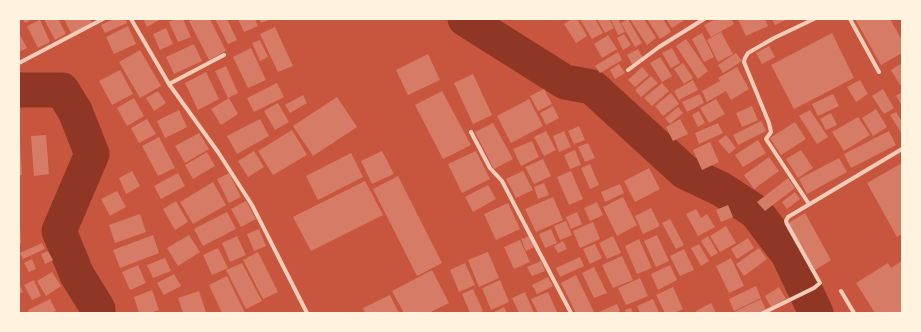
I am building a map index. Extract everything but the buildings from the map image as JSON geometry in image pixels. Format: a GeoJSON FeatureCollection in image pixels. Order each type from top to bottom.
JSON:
{"type":"FeatureCollection","features":[{"type":"Feature","properties":{"kind":"street"},"geometry":{"type":"LineString","coordinates":[[19,63],[103,19]]}},
{"type":"Feature","properties":{"kind":"street"},"geometry":{"type":"LineString","coordinates":[[131,19],[169,84],[218,152],[252,205],[307,313]]}},
{"type":"Feature","properties":{"kind":"street"},"geometry":{"type":"LineString","coordinates":[[628,70],[659,47],[704,19]]}},
{"type":"Feature","properties":{"kind":"street"},"geometry":{"type":"LineString","coordinates":[[809,204],[766,139],[771,132],[769,123],[744,62],[748,53],[774,38],[814,19]]}},
{"type":"Feature","properties":{"kind":"street"},"geometry":{"type":"LineString","coordinates":[[850,19],[879,72]]}},
{"type":"Feature","properties":{"kind":"street"},"geometry":{"type":"LineString","coordinates":[[169,84],[224,55]]}},
{"type":"Feature","properties":{"kind":"street"},"geometry":{"type":"LineString","coordinates":[[471,132],[490,168],[502,181],[571,313]]}},
{"type":"Feature","properties":{"kind":"street"},"geometry":{"type":"LineString","coordinates":[[764,313],[814,288],[820,283],[786,221],[788,217],[902,149]]}},
{"type":"Feature","properties":{"kind":"street"},"geometry":{"type":"LineString","coordinates":[[841,291],[854,313]]}},
{"type":"Feature","properties":{"kind":"waterway"},"geometry":{"type":"LineString","coordinates":[[465,19],[565,82],[592,87],[685,172],[721,189],[756,212],[788,254],[816,313]]}},
{"type":"Feature","properties":{"kind":"waterway"},"geometry":{"type":"LineString","coordinates":[[19,90],[62,90],[75,111],[92,154],[59,231],[77,275],[98,309],[98,313]]}}]}
